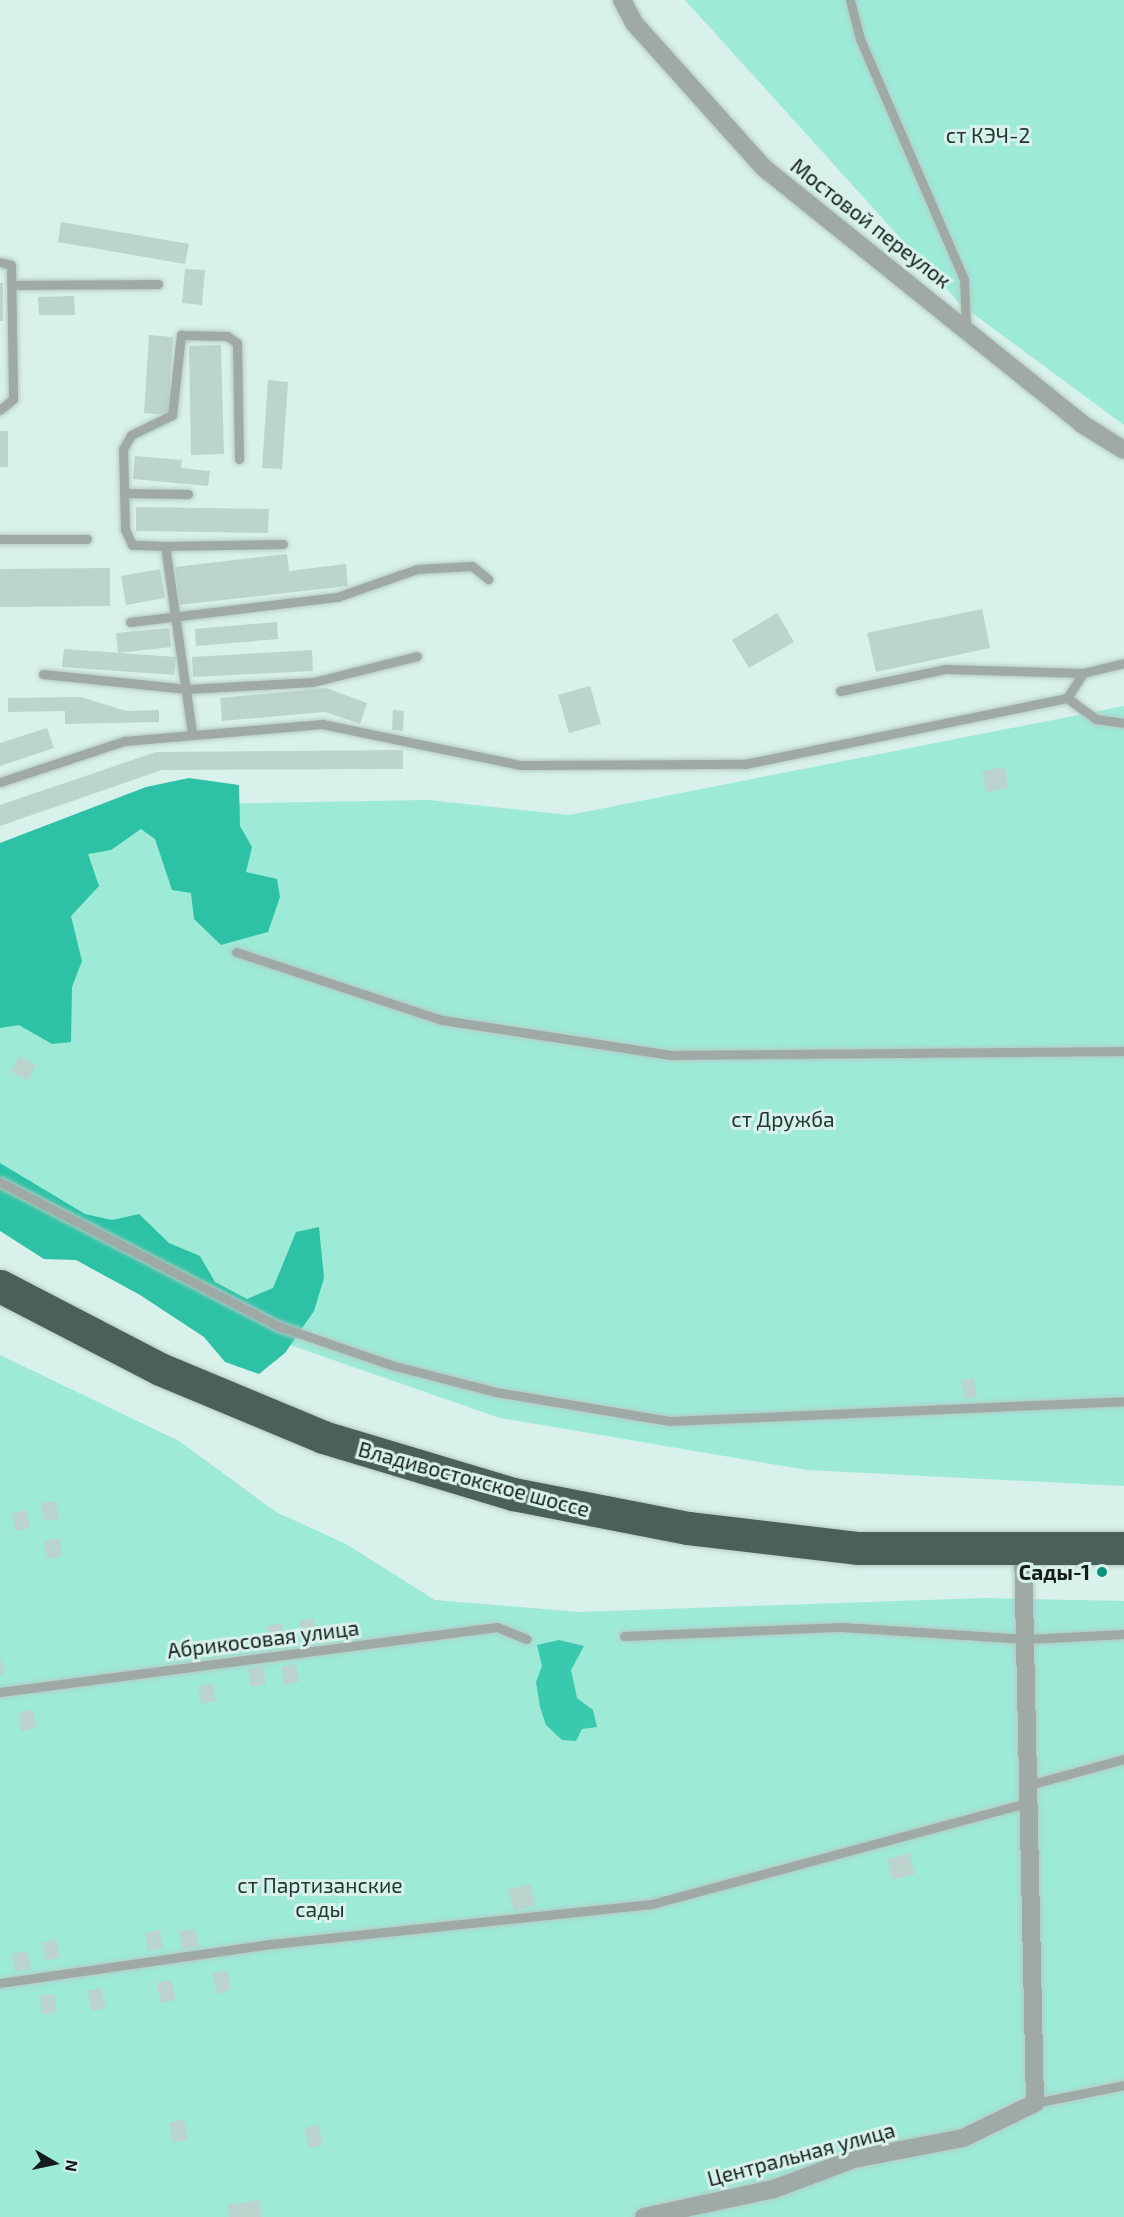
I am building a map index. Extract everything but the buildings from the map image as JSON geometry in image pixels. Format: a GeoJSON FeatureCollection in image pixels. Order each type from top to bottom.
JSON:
{"type":"FeatureCollection","features":[{"type":"Feature","properties":{"kind":"highway","name":"Владивостокское шоссе"},"geometry":{"type":"LineString","coordinates":[[0,1286],[160,1369],[323,1437],[513,1494],[688,1528],[859,1548],[1124,1548]]}},
{"type":"Feature","properties":{"kind":"street","name":"Мостовой переулок"},"geometry":{"type":"LineString","coordinates":[[622,0],[634,23],[764,168],[966,327],[1082,424],[1124,450]]}},
{"type":"Feature","properties":{"kind":"street"},"geometry":{"type":"LineString","coordinates":[[1023,1549],[1027,1639],[1035,2103]]}},
{"type":"Feature","properties":{"kind":"street","name":"Центральная улица"},"geometry":{"type":"LineString","coordinates":[[644,2217],[774,2189],[854,2158],[963,2138],[1035,2103]]}},
{"type":"Feature","properties":{"kind":"lane"},"geometry":{"type":"LineString","coordinates":[[850,0],[860,39],[964,279],[966,327]]}},
{"type":"Feature","properties":{"kind":"lane"},"geometry":{"type":"LineString","coordinates":[[0,262],[11,265],[13,399],[0,410]]}},
{"type":"Feature","properties":{"kind":"lane"},"geometry":{"type":"LineString","coordinates":[[12,285],[158,284]]}},
{"type":"Feature","properties":{"kind":"lane"},"geometry":{"type":"LineString","coordinates":[[239,459],[237,344],[227,336],[181,334],[172,415],[131,435],[123,449],[125,529],[132,545],[283,544]]}},
{"type":"Feature","properties":{"kind":"lane"},"geometry":{"type":"LineString","coordinates":[[124,493],[188,494]]}},
{"type":"Feature","properties":{"kind":"lane"},"geometry":{"type":"LineString","coordinates":[[0,539],[87,538]]}},
{"type":"Feature","properties":{"kind":"lane"},"geometry":{"type":"LineString","coordinates":[[165,546],[192,733]]}},
{"type":"Feature","properties":{"kind":"lane"},"geometry":{"type":"LineString","coordinates":[[130,621],[337,597],[417,570],[472,566],[488,579]]}},
{"type":"Feature","properties":{"kind":"lane"},"geometry":{"type":"LineString","coordinates":[[43,674],[187,689],[313,682],[417,656]]}},
{"type":"Feature","properties":{"kind":"lane"},"geometry":{"type":"LineString","coordinates":[[840,692],[945,669],[1083,673],[1124,663]]}},
{"type":"Feature","properties":{"kind":"lane"},"geometry":{"type":"LineString","coordinates":[[0,782],[124,741],[192,733],[322,724],[520,765],[745,764],[1067,698],[1083,673]]}},
{"type":"Feature","properties":{"kind":"lane"},"geometry":{"type":"LineString","coordinates":[[1067,698],[1096,719],[1124,723]]}},
{"type":"Feature","properties":{"kind":"lane"},"geometry":{"type":"LineString","coordinates":[[236,952],[442,1020],[671,1055],[1124,1051]]}},
{"type":"Feature","properties":{"kind":"lane"},"geometry":{"type":"LineString","coordinates":[[0,1182],[278,1326],[391,1365],[496,1392],[670,1421],[1124,1401]]}},
{"type":"Feature","properties":{"kind":"lane","name":"Абрикосовая улица"},"geometry":{"type":"LineString","coordinates":[[0,1692],[497,1627],[527,1639]]}},
{"type":"Feature","properties":{"kind":"lane"},"geometry":{"type":"LineString","coordinates":[[624,1636],[843,1627],[1027,1639],[1124,1634]]}},
{"type":"Feature","properties":{"kind":"lane"},"geometry":{"type":"LineString","coordinates":[[0,1983],[271,1944],[652,1904],[1029,1794],[1124,1759]]}},
{"type":"Feature","properties":{"kind":"lane"},"geometry":{"type":"LineString","coordinates":[[1035,2103],[1124,2085]]}},
{"type":"Feature","properties":{"kind":"green space","name":"ст КЭЧ-2"},"geometry":{"type":"Polygon","coordinates":[[[685,0],[1124,0],[1124,425],[960,304],[685,0]]]}},
{"type":"Feature","properties":{"kind":"green space","name":"ст Дружба"},"geometry":{"type":"Polygon","coordinates":[[[1124,706],[1124,1486],[807,1470],[500,1418],[247,1330],[0,1203],[0,892],[196,804],[428,800],[569,815],[1124,706]]]}},
{"type":"Feature","properties":{"kind":"green space","name":"ст Партизанские сады"},"geometry":{"type":"Polygon","coordinates":[[[0,1355],[179,1441],[276,1512],[346,1544],[435,1600],[580,1612],[984,1598],[1124,1601],[1124,2217],[0,2217],[0,1355]]]}},
{"type":"Feature","properties":{"kind":"shaded area"},"geometry":{"type":"Polygon","coordinates":[[[189,778],[239,785],[240,826],[252,847],[246,872],[277,879],[280,897],[268,932],[221,945],[194,919],[191,893],[172,890],[155,839],[141,829],[111,850],[88,854],[99,886],[71,916],[82,961],[72,987],[71,1042],[52,1044],[19,1025],[0,1028],[0,843],[146,787],[189,778]]]}},
{"type":"Feature","properties":{"kind":"shaded area"},"geometry":{"type":"Polygon","coordinates":[[[0,1163],[85,1214],[112,1220],[139,1214],[169,1243],[200,1256],[215,1282],[247,1299],[273,1288],[296,1232],[319,1227],[324,1278],[314,1311],[285,1353],[259,1374],[225,1362],[204,1337],[140,1295],[76,1260],[44,1259],[0,1231],[0,1163]]]}},
{"type":"Feature","properties":{"kind":"shaded area"},"geometry":{"type":"Polygon","coordinates":[[[559,1640],[584,1646],[571,1670],[577,1698],[593,1710],[597,1727],[582,1729],[576,1741],[562,1740],[546,1725],[540,1707],[536,1682],[542,1666],[537,1645],[559,1640]]]}},
{"type":"Feature","properties":{"kind":"place","name":"Сады-1"},"geometry":{"type":"Point","coordinates":[1102,1572]}}]}
